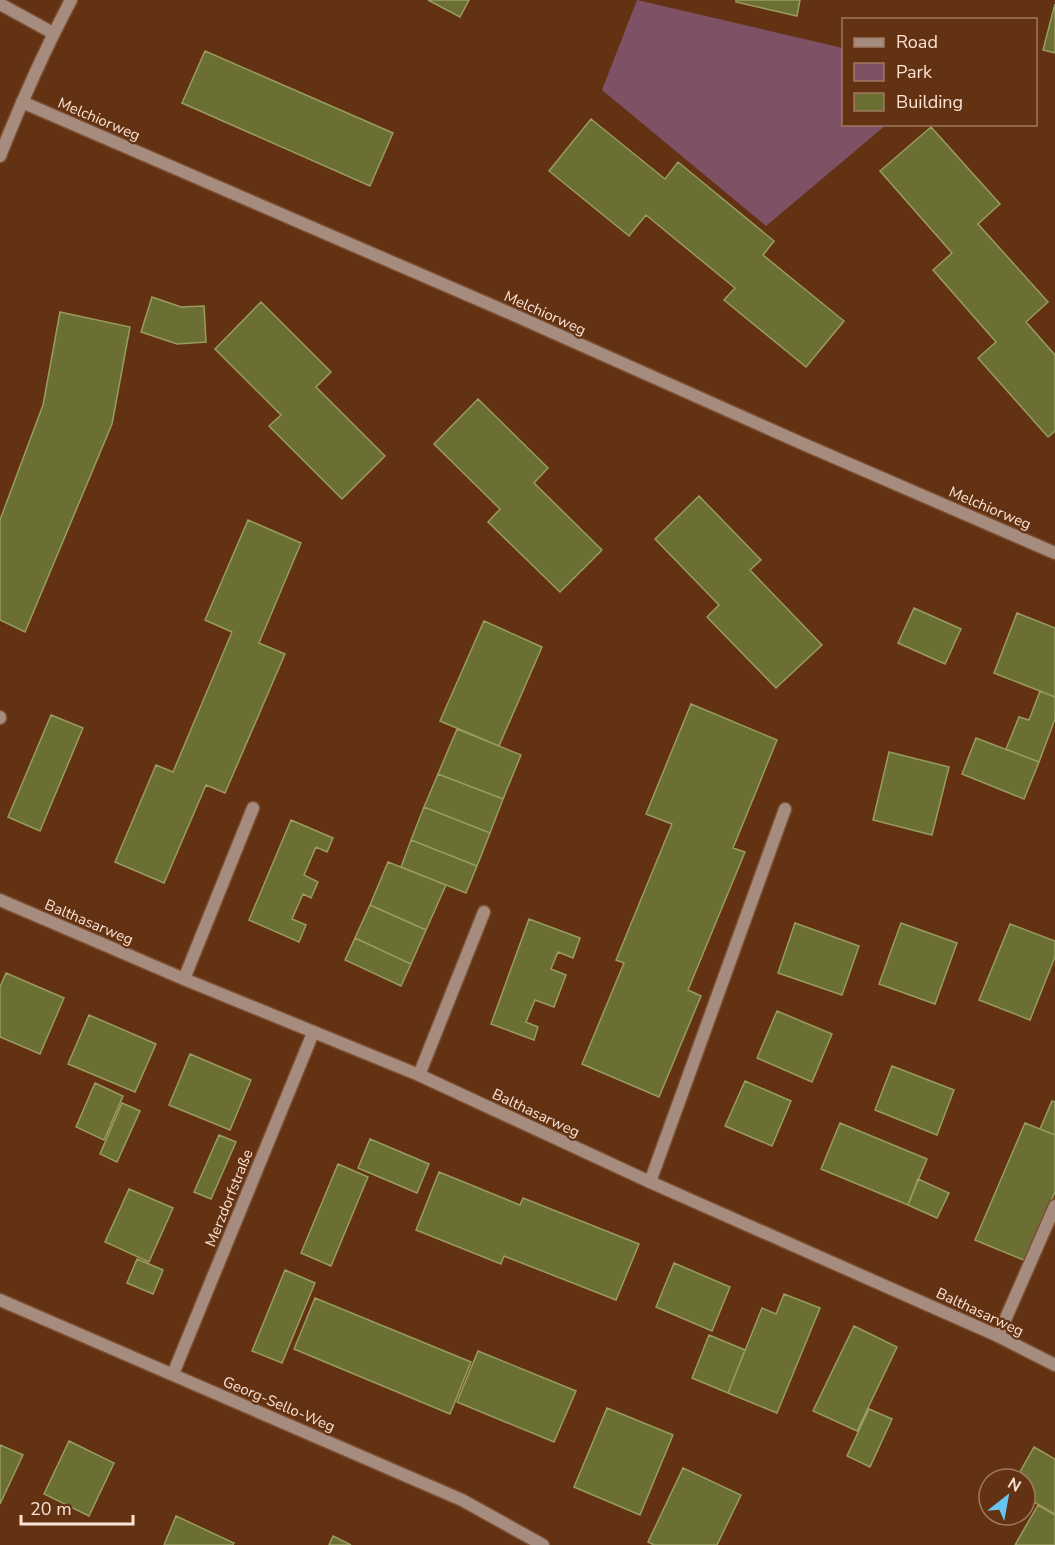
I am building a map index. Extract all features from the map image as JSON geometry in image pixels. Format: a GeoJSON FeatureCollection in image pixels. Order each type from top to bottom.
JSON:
{"type":"FeatureCollection","features":[{"type":"Feature","properties":{"kind":"street"},"geometry":{"type":"LineString","coordinates":[[0,156],[53,33],[71,0]]}},
{"type":"Feature","properties":{"kind":"street"},"geometry":{"type":"LineString","coordinates":[[0,4],[53,33]]}},
{"type":"Feature","properties":{"kind":"street","name":"Melchiorweg"},"geometry":{"type":"LineString","coordinates":[[22,102],[1055,553]]}},
{"type":"Feature","properties":{"kind":"street"},"geometry":{"type":"LineString","coordinates":[[184,979],[253,808]]}},
{"type":"Feature","properties":{"kind":"street"},"geometry":{"type":"LineString","coordinates":[[650,1182],[785,809]]}},
{"type":"Feature","properties":{"kind":"street","name":"Balthasarweg"},"geometry":{"type":"LineString","coordinates":[[0,900],[313,1033],[419,1075],[650,1182],[998,1335],[1055,1365]]}},
{"type":"Feature","properties":{"kind":"street"},"geometry":{"type":"LineString","coordinates":[[419,1075],[484,912]]}},
{"type":"Feature","properties":{"kind":"street","name":"Merzdorfstraße"},"geometry":{"type":"LineString","coordinates":[[173,1374],[313,1033]]}},
{"type":"Feature","properties":{"kind":"street"},"geometry":{"type":"LineString","coordinates":[[998,1335],[1055,1206]]}},
{"type":"Feature","properties":{"kind":"street","name":"Georg-Sello-Weg"},"geometry":{"type":"LineString","coordinates":[[0,1300],[462,1500],[543,1545]]}},
{"type":"Feature","properties":{"kind":"green space"},"geometry":{"type":"Polygon","coordinates":[[[637,0],[842,48],[842,126],[885,126],[766,226],[602,90],[637,0]]]}},
{"type":"Feature","properties":{"kind":"building"},"geometry":{"type":"Polygon","coordinates":[[[428,0],[469,0],[460,17],[428,0]]]}},
{"type":"Feature","properties":{"kind":"building"},"geometry":{"type":"Polygon","coordinates":[[[736,0],[800,0],[797,16],[736,2],[736,0]]]}},
{"type":"Feature","properties":{"kind":"building"},"geometry":{"type":"Polygon","coordinates":[[[1055,4],[1055,53],[1043,50],[1055,4]]]}},
{"type":"Feature","properties":{"kind":"building"},"geometry":{"type":"Polygon","coordinates":[[[205,51],[393,133],[370,186],[182,103],[205,51]]]}},
{"type":"Feature","properties":{"kind":"building"},"geometry":{"type":"Polygon","coordinates":[[[591,119],[665,179],[678,162],[774,241],[763,255],[844,321],[806,367],[724,300],[735,288],[646,215],[629,236],[549,171],[591,119]]]}},
{"type":"Feature","properties":{"kind":"building"},"geometry":{"type":"Polygon","coordinates":[[[931,127],[1000,204],[978,224],[1048,302],[1026,322],[1055,355],[1055,431],[1048,437],[978,358],[996,342],[933,270],[952,253],[880,171],[931,127]]]}},
{"type":"Feature","properties":{"kind":"building"},"geometry":{"type":"Polygon","coordinates":[[[152,297],[181,307],[204,306],[206,342],[177,344],[141,332],[152,297]]]}},
{"type":"Feature","properties":{"kind":"building"},"geometry":{"type":"Polygon","coordinates":[[[261,302],[331,372],[316,387],[385,456],[342,499],[269,426],[281,415],[215,349],[261,302]]]}},
{"type":"Feature","properties":{"kind":"building"},"geometry":{"type":"Polygon","coordinates":[[[60,312],[130,327],[112,424],[25,632],[0,620],[0,520],[43,405],[60,312]]]}},
{"type":"Feature","properties":{"kind":"building"},"geometry":{"type":"Polygon","coordinates":[[[478,399],[548,468],[534,483],[602,550],[560,592],[488,522],[500,509],[434,444],[478,399]]]}},
{"type":"Feature","properties":{"kind":"building"},"geometry":{"type":"Polygon","coordinates":[[[699,496],[761,560],[750,570],[822,645],[776,688],[707,617],[719,605],[655,539],[699,496]]]}},
{"type":"Feature","properties":{"kind":"building"},"geometry":{"type":"Polygon","coordinates":[[[248,520],[301,543],[259,643],[285,654],[225,793],[206,785],[164,883],[115,862],[156,765],[173,772],[232,632],[205,620],[248,520]]]}},
{"type":"Feature","properties":{"kind":"building"},"geometry":{"type":"Polygon","coordinates":[[[914,608],[961,629],[945,664],[898,643],[914,608]]]}},
{"type":"Feature","properties":{"kind":"building"},"geometry":{"type":"Polygon","coordinates":[[[1017,613],[1055,628],[1055,697],[994,673],[1017,613]]]}},
{"type":"Feature","properties":{"kind":"building"},"geometry":{"type":"Polygon","coordinates":[[[484,621],[542,647],[499,746],[440,721],[484,621]]]}},
{"type":"Feature","properties":{"kind":"building"},"geometry":{"type":"Polygon","coordinates":[[[1040,691],[1055,697],[1055,719],[1039,762],[1006,749],[1019,717],[1029,720],[1040,691]]]}},
{"type":"Feature","properties":{"kind":"building"},"geometry":{"type":"Polygon","coordinates":[[[691,704],[777,740],[733,848],[745,852],[688,990],[701,996],[659,1097],[582,1064],[624,963],[616,960],[672,824],[646,814],[691,704]]]}},
{"type":"Feature","properties":{"kind":"building"},"geometry":{"type":"Polygon","coordinates":[[[51,715],[83,728],[40,831],[8,817],[51,715]]]}},
{"type":"Feature","properties":{"kind":"building"},"geometry":{"type":"Polygon","coordinates":[[[457,729],[521,755],[503,799],[438,774],[457,729]]]}},
{"type":"Feature","properties":{"kind":"building"},"geometry":{"type":"Polygon","coordinates":[[[976,738],[1039,762],[1024,799],[962,774],[976,738]]]}},
{"type":"Feature","properties":{"kind":"building"},"geometry":{"type":"Polygon","coordinates":[[[889,752],[949,767],[932,835],[873,820],[889,752]]]}},
{"type":"Feature","properties":{"kind":"building"},"geometry":{"type":"Polygon","coordinates":[[[438,774],[503,799],[490,833],[424,807],[438,774]]]}},
{"type":"Feature","properties":{"kind":"building"},"geometry":{"type":"Polygon","coordinates":[[[424,807],[490,833],[477,866],[411,840],[424,807]]]}},
{"type":"Feature","properties":{"kind":"building"},"geometry":{"type":"Polygon","coordinates":[[[291,820],[333,838],[327,852],[316,847],[304,875],[318,882],[311,898],[303,894],[292,919],[306,925],[299,942],[249,920],[291,820]]]}},
{"type":"Feature","properties":{"kind":"building"},"geometry":{"type":"Polygon","coordinates":[[[411,840],[477,866],[466,893],[401,867],[411,840]]]}},
{"type":"Feature","properties":{"kind":"building"},"geometry":{"type":"Polygon","coordinates":[[[388,862],[446,885],[426,930],[370,905],[388,862]]]}},
{"type":"Feature","properties":{"kind":"building"},"geometry":{"type":"Polygon","coordinates":[[[370,905],[426,930],[411,964],[355,938],[370,905]]]}},
{"type":"Feature","properties":{"kind":"building"},"geometry":{"type":"Polygon","coordinates":[[[529,919],[580,938],[573,958],[558,952],[551,969],[566,975],[554,1007],[535,1000],[526,1022],[538,1027],[534,1040],[491,1024],[529,919]]]}},
{"type":"Feature","properties":{"kind":"building"},"geometry":{"type":"Polygon","coordinates":[[[795,923],[859,946],[842,995],[778,973],[795,923]]]}},
{"type":"Feature","properties":{"kind":"building"},"geometry":{"type":"Polygon","coordinates":[[[901,923],[957,943],[935,1004],[879,984],[901,923]]]}},
{"type":"Feature","properties":{"kind":"building"},"geometry":{"type":"Polygon","coordinates":[[[1010,924],[1055,941],[1055,957],[1030,1020],[979,1000],[1010,924]]]}},
{"type":"Feature","properties":{"kind":"building"},"geometry":{"type":"Polygon","coordinates":[[[355,938],[411,964],[401,986],[345,960],[355,938]]]}},
{"type":"Feature","properties":{"kind":"building"},"geometry":{"type":"Polygon","coordinates":[[[6,973],[64,998],[40,1054],[0,1037],[0,987],[6,973]]]}},
{"type":"Feature","properties":{"kind":"building"},"geometry":{"type":"Polygon","coordinates":[[[777,1011],[832,1034],[812,1082],[757,1058],[777,1011]]]}},
{"type":"Feature","properties":{"kind":"building"},"geometry":{"type":"Polygon","coordinates":[[[89,1015],[156,1044],[135,1092],[68,1064],[89,1015]]]}},
{"type":"Feature","properties":{"kind":"building"},"geometry":{"type":"Polygon","coordinates":[[[190,1054],[251,1080],[230,1130],[169,1105],[190,1054]]]}},
{"type":"Feature","properties":{"kind":"building"},"geometry":{"type":"Polygon","coordinates":[[[892,1066],[954,1090],[937,1135],[875,1110],[892,1066]]]}},
{"type":"Feature","properties":{"kind":"building"},"geometry":{"type":"Polygon","coordinates":[[[745,1081],[791,1101],[772,1146],[725,1126],[745,1081]]]}},
{"type":"Feature","properties":{"kind":"building"},"geometry":{"type":"Polygon","coordinates":[[[95,1083],[123,1096],[104,1140],[76,1127],[95,1083]]]}},
{"type":"Feature","properties":{"kind":"building"},"geometry":{"type":"Polygon","coordinates":[[[1052,1101],[1055,1102],[1055,1135],[1040,1129],[1052,1101]]]}},
{"type":"Feature","properties":{"kind":"building"},"geometry":{"type":"Polygon","coordinates":[[[122,1103],[140,1111],[117,1162],[100,1154],[122,1103]]]}},
{"type":"Feature","properties":{"kind":"building"},"geometry":{"type":"Polygon","coordinates":[[[840,1123],[927,1159],[908,1205],[821,1169],[840,1123]]]}},
{"type":"Feature","properties":{"kind":"building"},"geometry":{"type":"Polygon","coordinates":[[[1025,1123],[1055,1135],[1055,1192],[1026,1261],[975,1240],[1025,1123]]]}},
{"type":"Feature","properties":{"kind":"building"},"geometry":{"type":"Polygon","coordinates":[[[219,1135],[236,1142],[211,1199],[194,1192],[219,1135]]]}},
{"type":"Feature","properties":{"kind":"building"},"geometry":{"type":"Polygon","coordinates":[[[370,1139],[429,1164],[417,1193],[358,1168],[370,1139]]]}},
{"type":"Feature","properties":{"kind":"building"},"geometry":{"type":"Polygon","coordinates":[[[338,1164],[368,1177],[331,1266],[301,1253],[338,1164]]]}},
{"type":"Feature","properties":{"kind":"building"},"geometry":{"type":"Polygon","coordinates":[[[439,1172],[520,1205],[523,1198],[639,1244],[616,1300],[504,1256],[501,1264],[416,1230],[439,1172]]]}},
{"type":"Feature","properties":{"kind":"building"},"geometry":{"type":"Polygon","coordinates":[[[918,1179],[949,1193],[937,1218],[908,1205],[918,1179]]]}},
{"type":"Feature","properties":{"kind":"building"},"geometry":{"type":"Polygon","coordinates":[[[129,1189],[173,1208],[149,1262],[105,1242],[129,1189]]]}},
{"type":"Feature","properties":{"kind":"building"},"geometry":{"type":"Polygon","coordinates":[[[137,1259],[163,1270],[153,1294],[127,1283],[137,1259]]]}},
{"type":"Feature","properties":{"kind":"building"},"geometry":{"type":"Polygon","coordinates":[[[674,1263],[730,1287],[712,1331],[656,1307],[674,1263]]]}},
{"type":"Feature","properties":{"kind":"building"},"geometry":{"type":"Polygon","coordinates":[[[285,1270],[315,1283],[282,1363],[252,1351],[285,1270]]]}},
{"type":"Feature","properties":{"kind":"building"},"geometry":{"type":"Polygon","coordinates":[[[784,1294],[820,1308],[777,1413],[728,1393],[762,1308],[776,1314],[784,1294]]]}},
{"type":"Feature","properties":{"kind":"building"},"geometry":{"type":"Polygon","coordinates":[[[315,1298],[471,1362],[450,1414],[294,1349],[315,1298]]]}},
{"type":"Feature","properties":{"kind":"building"},"geometry":{"type":"Polygon","coordinates":[[[854,1326],[897,1347],[857,1431],[813,1411],[854,1326]]]}},
{"type":"Feature","properties":{"kind":"building"},"geometry":{"type":"Polygon","coordinates":[[[709,1335],[745,1350],[728,1393],[692,1378],[709,1335]]]}},
{"type":"Feature","properties":{"kind":"building"},"geometry":{"type":"Polygon","coordinates":[[[478,1351],[576,1391],[554,1442],[457,1402],[478,1351]]]}},
{"type":"Feature","properties":{"kind":"building"},"geometry":{"type":"Polygon","coordinates":[[[607,1408],[673,1435],[640,1515],[574,1487],[607,1408]]]}},
{"type":"Feature","properties":{"kind":"building"},"geometry":{"type":"Polygon","coordinates":[[[869,1409],[892,1419],[870,1467],[847,1456],[869,1409]]]}},
{"type":"Feature","properties":{"kind":"building"},"geometry":{"type":"Polygon","coordinates":[[[69,1441],[114,1463],[89,1516],[44,1494],[69,1441]]]}},
{"type":"Feature","properties":{"kind":"building"},"geometry":{"type":"Polygon","coordinates":[[[0,1445],[23,1455],[0,1504],[0,1445]]]}},
{"type":"Feature","properties":{"kind":"building"},"geometry":{"type":"Polygon","coordinates":[[[1034,1447],[1055,1459],[1055,1514],[1037,1504],[1037,1467],[1023,1467],[1034,1447]]]}},
{"type":"Feature","properties":{"kind":"building"},"geometry":{"type":"Polygon","coordinates":[[[683,1468],[741,1495],[717,1545],[654,1545],[648,1542],[683,1468]]]}},
{"type":"Feature","properties":{"kind":"building"},"geometry":{"type":"Polygon","coordinates":[[[1038,1505],[1055,1515],[1055,1545],[1015,1545],[1025,1527],[1037,1527],[1038,1505]]]}},
{"type":"Feature","properties":{"kind":"building"},"geometry":{"type":"Polygon","coordinates":[[[176,1516],[234,1543],[233,1545],[164,1545],[176,1516]]]}},
{"type":"Feature","properties":{"kind":"building"},"geometry":{"type":"Polygon","coordinates":[[[333,1536],[351,1545],[329,1545],[333,1536]]]}}]}
